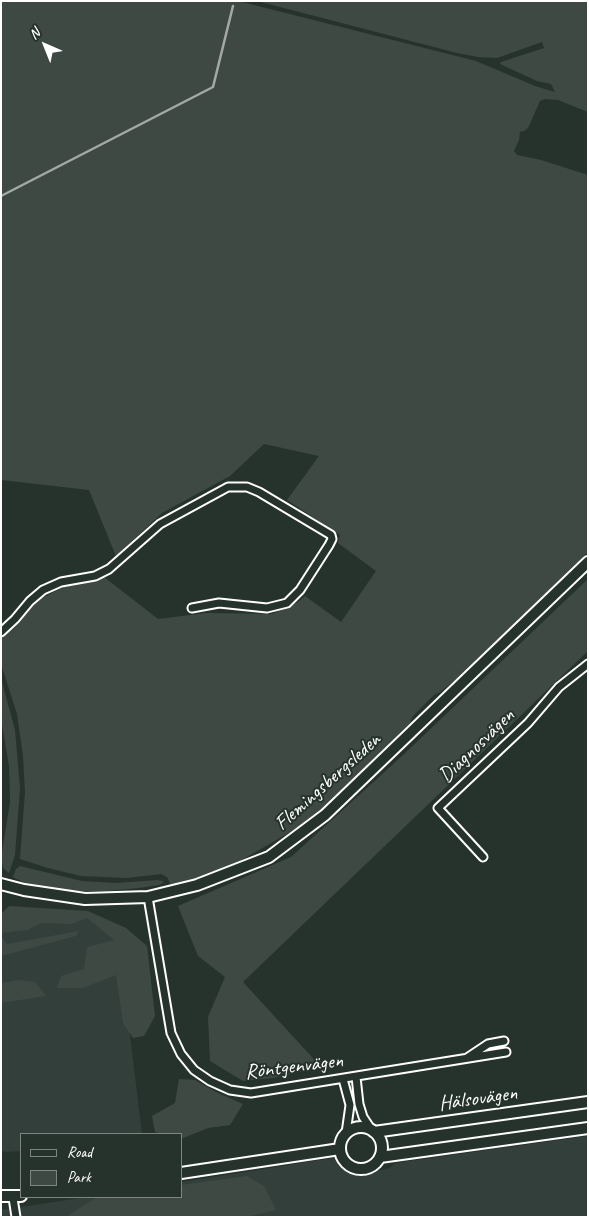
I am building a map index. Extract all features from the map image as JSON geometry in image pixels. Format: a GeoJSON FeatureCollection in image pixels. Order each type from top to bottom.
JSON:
{"type":"FeatureCollection","features":[{"type":"Feature","properties":{"kind":"street"},"geometry":{"type":"LineString","coordinates":[[1,632],[43,590],[61,582],[102,573],[117,564],[160,524],[228,487],[247,487],[258,492],[329,533],[332,539],[330,546],[300,590],[287,603],[267,608],[219,603],[192,608]]}},
{"type":"Feature","properties":{"kind":"street","name":"Flemingsbergsleden"},"geometry":{"type":"LineString","coordinates":[[1,884],[24,890],[85,899],[148,897],[197,885],[269,857],[325,815],[588,562]]}},
{"type":"Feature","properties":{"kind":"street","name":"Diagnosvägen"},"geometry":{"type":"LineString","coordinates":[[483,857],[438,808],[528,723],[559,687],[588,664]]}},
{"type":"Feature","properties":{"kind":"street","name":"Röntgenvägen"},"geometry":{"type":"LineString","coordinates":[[148,897],[171,1033],[181,1054],[194,1070],[210,1081],[230,1090],[251,1093],[506,1052]]}},
{"type":"Feature","properties":{"kind":"street","name":"Röntgenvägen"},"geometry":{"type":"LineString","coordinates":[[464,1059],[488,1044],[504,1042]]}},
{"type":"Feature","properties":{"kind":"street"},"geometry":{"type":"LineString","coordinates":[[342,1079],[350,1105],[346,1133],[340,1149],[344,1161],[360,1169],[371,1166],[380,1157],[382,1146],[381,1141],[363,1116],[359,1104],[356,1076]]}},
{"type":"Feature","properties":{"kind":"street","name":"Hälsovägen"},"geometry":{"type":"LineString","coordinates":[[372,1130],[588,1102]]}},
{"type":"Feature","properties":{"kind":"street"},"geometry":{"type":"LineString","coordinates":[[346,1133],[358,1127],[372,1130]]}},
{"type":"Feature","properties":{"kind":"street"},"geometry":{"type":"LineString","coordinates":[[380,1157],[588,1128]]}},
{"type":"Feature","properties":{"kind":"street"},"geometry":{"type":"LineString","coordinates":[[182,1173],[340,1149]]}},
{"type":"Feature","properties":{"kind":"street"},"geometry":{"type":"LineString","coordinates":[[1,1196],[17,1197],[16,1217]]}},
{"type":"Feature","properties":{"kind":"shaded area"},"geometry":{"type":"Polygon","coordinates":[[[86,914],[118,935],[142,1133],[20,1133],[20,1151],[1,1151],[1,924],[86,914]]]}},
{"type":"Feature","properties":{"kind":"shaded area"},"geometry":{"type":"Polygon","coordinates":[[[588,1136],[588,1217],[1,1217],[1,1210],[80,1198],[182,1198],[182,1182],[333,1158],[355,1176],[390,1168],[395,1163],[588,1136]]]}},
{"type":"Feature","properties":{"kind":"green space"},"geometry":{"type":"Polygon","coordinates":[[[1,1],[238,1],[476,61],[535,86],[555,92],[551,84],[537,81],[500,64],[501,62],[544,48],[542,42],[497,58],[478,57],[257,1],[588,1],[588,112],[558,100],[545,99],[540,101],[528,128],[520,132],[514,151],[517,155],[541,160],[588,175],[588,552],[462,675],[434,695],[413,716],[410,723],[321,810],[297,828],[240,861],[208,875],[175,885],[171,885],[167,877],[161,874],[127,878],[81,876],[20,859],[25,792],[23,756],[17,714],[1,664],[1,637],[14,628],[35,603],[42,598],[66,586],[104,577],[158,619],[206,613],[272,614],[298,602],[305,596],[341,622],[376,571],[338,543],[340,535],[287,500],[319,456],[264,444],[230,476],[162,513],[116,556],[89,490],[1,480],[1,1]]]}},
{"type":"Feature","properties":{"kind":"green space"},"geometry":{"type":"Polygon","coordinates":[[[588,579],[588,651],[243,982],[321,1067],[273,1078],[243,1081],[210,1061],[208,1017],[225,977],[198,956],[178,906],[291,857],[402,756],[588,579]]]}},
{"type":"Feature","properties":{"kind":"green space"},"geometry":{"type":"Polygon","coordinates":[[[1,678],[15,730],[20,788],[15,855],[9,873],[3,868],[1,858],[10,802],[9,766],[1,719],[1,678]]]}},
{"type":"Feature","properties":{"kind":"green space"},"geometry":{"type":"Polygon","coordinates":[[[20,866],[82,881],[116,883],[157,880],[163,881],[163,883],[108,891],[49,889],[25,883],[13,877],[16,869],[20,866]]]}},
{"type":"Feature","properties":{"kind":"green space"},"geometry":{"type":"Polygon","coordinates":[[[9,906],[88,911],[126,928],[147,946],[155,1016],[144,1036],[133,1038],[123,1023],[116,975],[83,988],[57,988],[61,976],[84,969],[87,947],[114,940],[87,918],[72,924],[41,923],[28,930],[1,933],[1,914],[9,906]]]}},
{"type":"Feature","properties":{"kind":"green space"},"geometry":{"type":"Polygon","coordinates":[[[79,931],[76,936],[1,956],[1,935],[7,944],[79,931]]]}},
{"type":"Feature","properties":{"kind":"green space"},"geometry":{"type":"Polygon","coordinates":[[[18,980],[35,982],[46,996],[1,1003],[1,983],[18,980]]]}},
{"type":"Feature","properties":{"kind":"green space"},"geometry":{"type":"Polygon","coordinates":[[[179,1079],[195,1080],[243,1104],[230,1125],[208,1128],[182,1139],[182,1133],[155,1132],[152,1116],[175,1103],[179,1079]]]}},
{"type":"Feature","properties":{"kind":"green space"},"geometry":{"type":"Polygon","coordinates":[[[247,1176],[264,1186],[276,1210],[246,1217],[68,1217],[96,1198],[182,1198],[182,1185],[247,1176]]]}},
{"type":"Feature","properties":{"kind":"waterway"},"geometry":{"type":"LineString","coordinates":[[1,196],[213,87],[233,6]]}}]}
